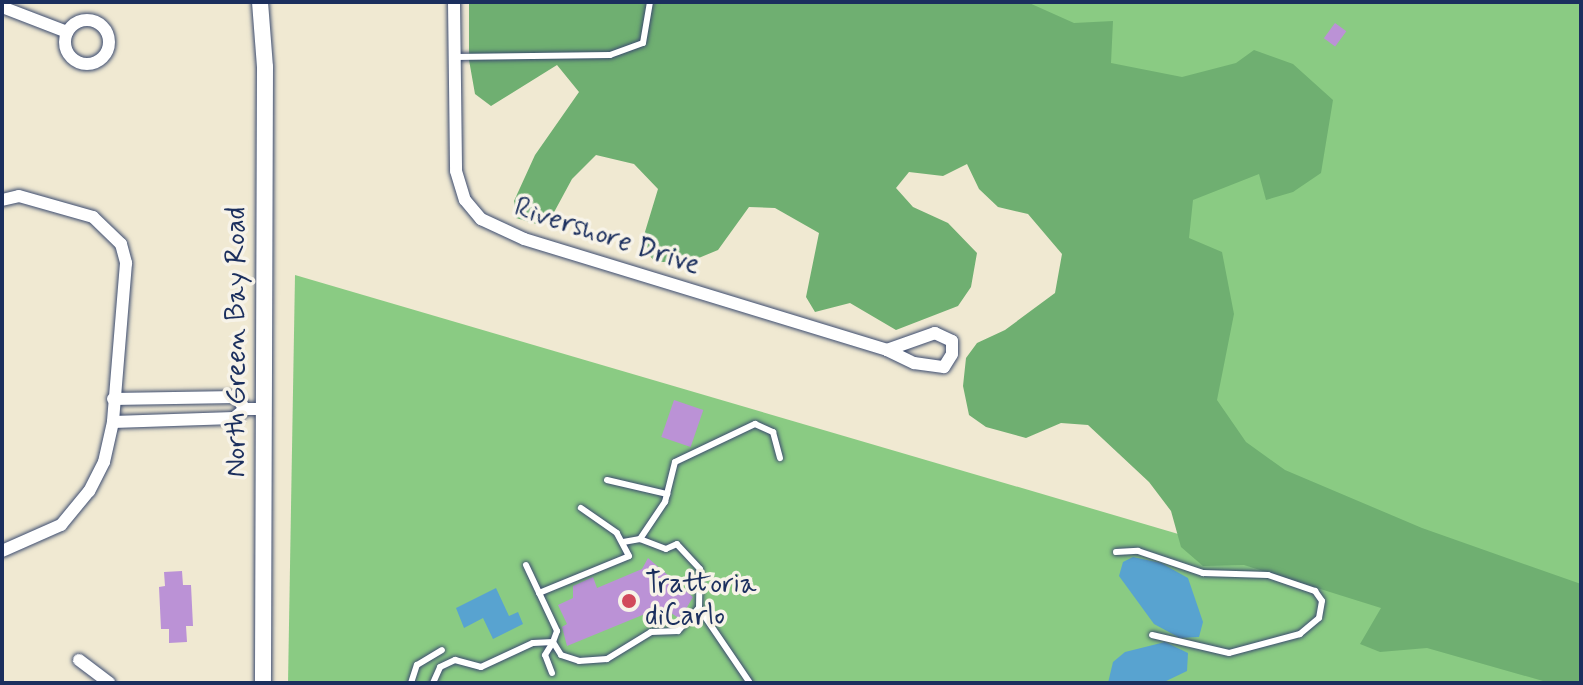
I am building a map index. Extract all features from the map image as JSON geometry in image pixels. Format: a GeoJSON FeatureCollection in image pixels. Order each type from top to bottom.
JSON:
{"type":"FeatureCollection","features":[{"type":"Feature","properties":{"kind":"street","name":"North Green Bay Road"},"geometry":{"type":"LineString","coordinates":[[260,2],[265,67],[254,409],[263,683]]}},
{"type":"Feature","properties":{"kind":"street","name":"Rivershore Drive"},"geometry":{"type":"LineString","coordinates":[[454,2],[456,171],[465,200],[481,219],[524,239],[887,350],[914,363],[944,367],[952,354],[952,341],[935,333],[887,350]]}},
{"type":"Feature","properties":{"kind":"street"},"geometry":{"type":"LineString","coordinates":[[2,7],[67,32]]}},
{"type":"Feature","properties":{"kind":"street"},"geometry":{"type":"LineString","coordinates":[[2,200],[19,196],[93,217],[121,244],[126,263],[113,422],[97,477],[61,525],[2,551]]}},
{"type":"Feature","properties":{"kind":"street"},"geometry":{"type":"LineString","coordinates":[[113,399],[236,397],[254,409]]}},
{"type":"Feature","properties":{"kind":"street"},"geometry":{"type":"LineString","coordinates":[[113,422],[234,418],[254,409]]}},
{"type":"Feature","properties":{"kind":"street"},"geometry":{"type":"LineString","coordinates":[[79,660],[109,683]]}},
{"type":"Feature","properties":{"kind":"lane"},"geometry":{"type":"LineString","coordinates":[[455,57],[610,55],[643,43],[650,2]]}},
{"type":"Feature","properties":{"kind":"lane"},"geometry":{"type":"LineString","coordinates":[[640,539],[667,494],[675,462],[745,426],[773,432],[780,458]]}},
{"type":"Feature","properties":{"kind":"lane"},"geometry":{"type":"LineString","coordinates":[[607,480],[667,494]]}},
{"type":"Feature","properties":{"kind":"lane"},"geometry":{"type":"LineString","coordinates":[[539,593],[629,556],[623,542],[581,508]]}},
{"type":"Feature","properties":{"kind":"lane"},"geometry":{"type":"LineString","coordinates":[[623,542],[640,539],[666,549],[677,544],[694,561],[700,569],[699,608],[750,683]]}},
{"type":"Feature","properties":{"kind":"lane"},"geometry":{"type":"LineString","coordinates":[[1116,552],[1138,551],[1203,573],[1268,575],[1315,591],[1322,601],[1319,618],[1300,634],[1229,653],[1152,635]]}},
{"type":"Feature","properties":{"kind":"lane"},"geometry":{"type":"LineString","coordinates":[[526,565],[557,631],[545,655],[552,673]]}},
{"type":"Feature","properties":{"kind":"lane"},"geometry":{"type":"LineString","coordinates":[[433,683],[440,667],[455,660],[481,667],[533,643],[553,642],[570,660],[607,659],[651,632],[678,631],[699,608]]}},
{"type":"Feature","properties":{"kind":"lane"},"geometry":{"type":"LineString","coordinates":[[411,683],[417,665],[442,650]]}},
{"type":"Feature","properties":{"kind":"green space"},"geometry":{"type":"Polygon","coordinates":[[[469,2],[1027,2],[1074,23],[1113,21],[1111,63],[1182,77],[1236,63],[1254,50],[1293,64],[1333,100],[1321,173],[1293,192],[1266,200],[1259,174],[1193,200],[1189,238],[1222,252],[1234,314],[1217,400],[1246,442],[1285,470],[1422,528],[1581,584],[1581,683],[1550,683],[1427,648],[1380,652],[1360,644],[1381,608],[1244,565],[1203,566],[1181,547],[1171,511],[1149,482],[1088,425],[1061,423],[1026,438],[986,427],[969,415],[963,386],[966,358],[977,343],[1005,330],[1055,293],[1062,254],[1028,214],[998,207],[979,189],[967,164],[943,176],[909,172],[896,188],[913,207],[948,223],[977,253],[971,287],[958,306],[896,330],[850,303],[815,312],[806,297],[819,233],[775,208],[749,207],[718,250],[689,262],[655,262],[641,245],[658,189],[634,164],[596,155],[572,179],[552,216],[540,225],[516,218],[514,201],[535,155],[579,92],[557,65],[491,106],[475,94],[469,60],[469,2]]]}},
{"type":"Feature","properties":{"kind":"green space"},"geometry":{"type":"Polygon","coordinates":[[[957,2],[1581,2],[1581,610],[1214,476],[957,2]]]}},
{"type":"Feature","properties":{"kind":"green space"},"geometry":{"type":"Polygon","coordinates":[[[295,275],[1581,652],[1581,683],[288,683],[295,275]]]}},
{"type":"Feature","properties":{"kind":"water"},"geometry":{"type":"Polygon","coordinates":[[[1133,557],[1161,563],[1188,578],[1203,622],[1199,637],[1180,638],[1154,624],[1119,576],[1123,562],[1133,557]]]}},
{"type":"Feature","properties":{"kind":"water"},"geometry":{"type":"Polygon","coordinates":[[[496,588],[509,616],[518,612],[523,624],[493,639],[483,618],[464,628],[456,608],[496,588]]]}},
{"type":"Feature","properties":{"kind":"water"},"geometry":{"type":"Polygon","coordinates":[[[1165,642],[1188,653],[1187,671],[1162,683],[1108,683],[1113,662],[1125,652],[1165,642]]]}},
{"type":"Feature","properties":{"kind":"building"},"geometry":{"type":"Polygon","coordinates":[[[1335,23],[1346,31],[1335,47],[1324,38],[1335,23]]]}},
{"type":"Feature","properties":{"kind":"building"},"geometry":{"type":"Polygon","coordinates":[[[674,400],[703,410],[691,447],[661,437],[674,400]]]}},
{"type":"Feature","properties":{"kind":"building","name":"Trattoria diCarlo"},"geometry":{"type":"Polygon","coordinates":[[[648,558],[693,597],[680,619],[662,607],[567,646],[562,627],[567,624],[558,605],[573,598],[573,586],[593,577],[597,588],[642,569],[648,558]]]}},
{"type":"Feature","properties":{"kind":"building"},"geometry":{"type":"Polygon","coordinates":[[[182,571],[183,585],[191,585],[193,626],[186,626],[187,642],[169,643],[169,629],[161,629],[159,587],[165,586],[164,572],[182,571]]]}},
{"type":"Feature","properties":{"kind":"place","name":"Trattoria diCarlo"},"geometry":{"type":"Point","coordinates":[629,601]}}]}
